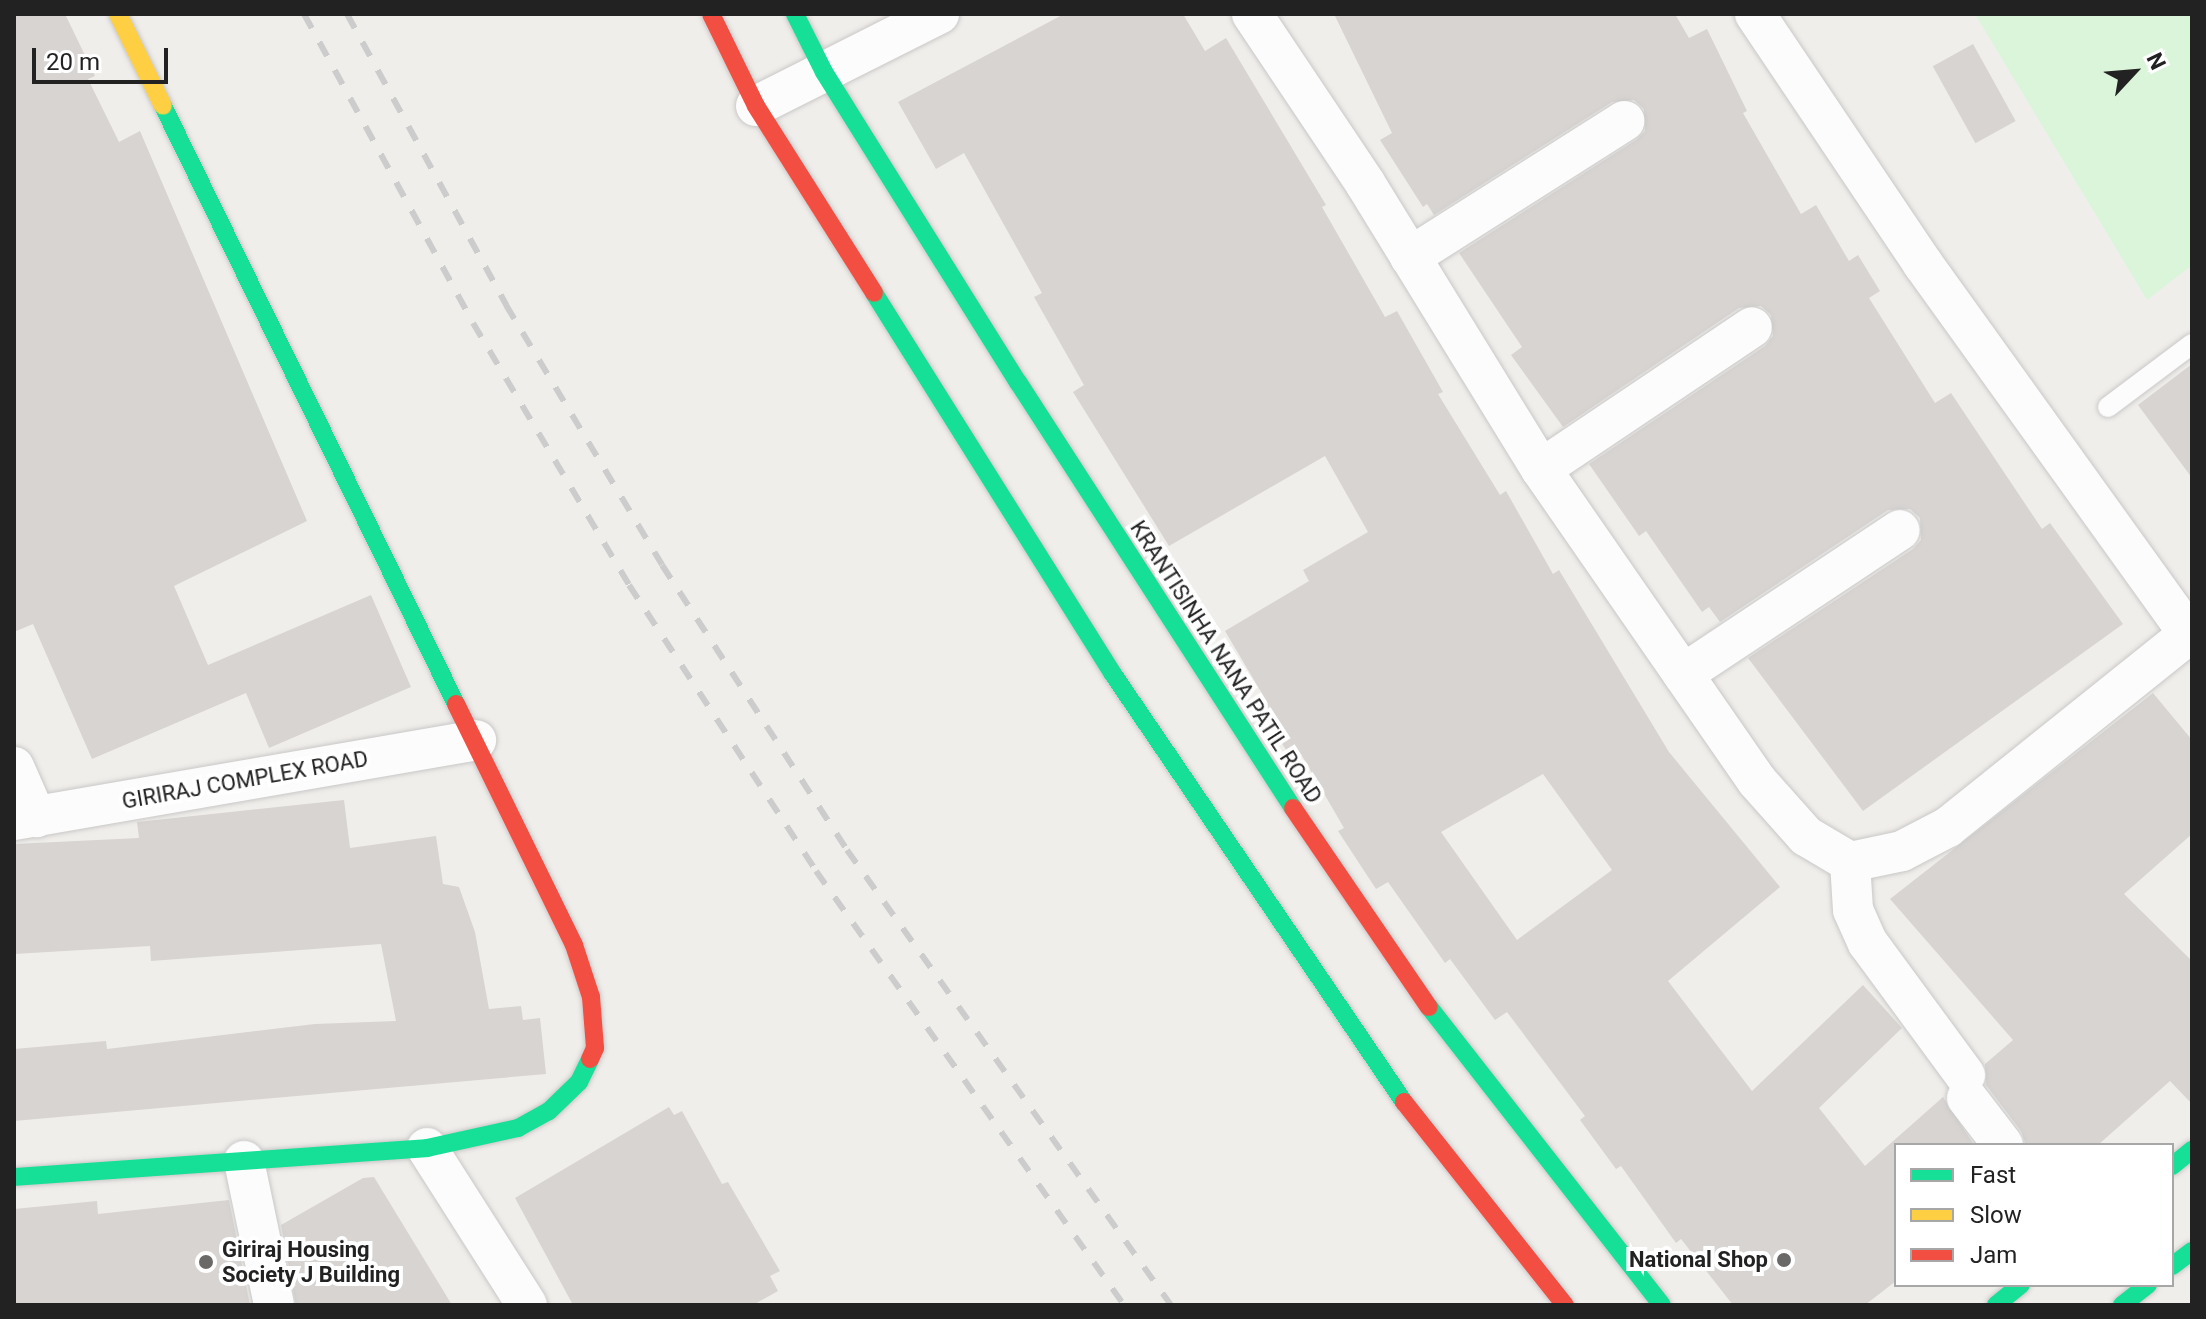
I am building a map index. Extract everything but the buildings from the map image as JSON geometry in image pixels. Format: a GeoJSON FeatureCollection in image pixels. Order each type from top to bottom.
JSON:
{"type":"FeatureCollection","features":[{"type":"Feature","properties":{"kind":"main road"},"geometry":{"type":"LineString","coordinates":[[14,1177],[427,1148],[518,1128],[549,1111],[579,1082],[595,1048],[591,997],[574,945],[118,14]]}},
{"type":"Feature","properties":{"kind":"main road"},"geometry":{"type":"LineString","coordinates":[[711,14],[756,106],[1113,674],[1286,934],[1413,1115],[1565,1305]]}},
{"type":"Feature","properties":{"kind":"main road","name":"KRANTISINHA NANA PATIL ROAD"},"geometry":{"type":"LineString","coordinates":[[795,14],[824,72],[1176,633],[1348,892],[1473,1070],[1662,1305]]}},
{"type":"Feature","properties":{"kind":"main road"},"geometry":{"type":"LineString","coordinates":[[2174,1164],[2192,1150]]}},
{"type":"Feature","properties":{"kind":"main road"},"geometry":{"type":"LineString","coordinates":[[2174,1264],[2192,1251]]}},
{"type":"Feature","properties":{"kind":"main road"},"geometry":{"type":"LineString","coordinates":[[1996,1305],[2018,1287]]}},
{"type":"Feature","properties":{"kind":"main road"},"geometry":{"type":"LineString","coordinates":[[2122,1305],[2145,1287]]}},
{"type":"Feature","properties":{"kind":"street"},"geometry":{"type":"LineString","coordinates":[[756,106],[939,14]]}},
{"type":"Feature","properties":{"kind":"street"},"geometry":{"type":"LineString","coordinates":[[1256,15],[1541,469],[1757,781],[1806,836],[1850,862],[1902,851],[1948,827],[2190,636],[1923,264],[1755,14]]}},
{"type":"Feature","properties":{"kind":"street"},"geometry":{"type":"LineString","coordinates":[[1410,257],[1624,121]]}},
{"type":"Feature","properties":{"kind":"street"},"geometry":{"type":"LineString","coordinates":[[1541,469],[1752,327]]}},
{"type":"Feature","properties":{"kind":"street"},"geometry":{"type":"LineString","coordinates":[[1683,674],[1900,530]]}},
{"type":"Feature","properties":{"kind":"street","name":"GIRIRAJ COMPLEX ROAD"},"geometry":{"type":"LineString","coordinates":[[25,819],[476,740]]}},
{"type":"Feature","properties":{"kind":"street"},"geometry":{"type":"LineString","coordinates":[[14,767],[25,819]]}},
{"type":"Feature","properties":{"kind":"street"},"geometry":{"type":"LineString","coordinates":[[1850,862],[1853,910],[1868,943],[2002,1143]]}},
{"type":"Feature","properties":{"kind":"street"},"geometry":{"type":"LineString","coordinates":[[427,1148],[527,1305]]}},
{"type":"Feature","properties":{"kind":"street"},"geometry":{"type":"LineString","coordinates":[[244,1161],[274,1305]]}},
{"type":"Feature","properties":{"kind":"lane"},"geometry":{"type":"LineString","coordinates":[[2108,407],[2192,344]]}},
{"type":"Feature","properties":{"kind":"green space"},"geometry":{"type":"Polygon","coordinates":[[[1975,14],[2192,14],[2192,265],[2147,300],[1975,14]]]}},
{"type":"Feature","properties":{"kind":"railway"},"geometry":{"type":"LineString","coordinates":[[304,14],[473,323],[629,585],[816,871],[1124,1305]]}},
{"type":"Feature","properties":{"kind":"railway"},"geometry":{"type":"LineString","coordinates":[[347,14],[506,305],[662,565],[847,850],[1171,1305]]}},
{"type":"Feature","properties":{"kind":"traffic: fast"},"geometry":{"type":"LineString","coordinates":[[795,14],[824,72],[1018,382],[1293,808]]}},
{"type":"Feature","properties":{"kind":"traffic: fast"},"geometry":{"type":"LineString","coordinates":[[163,106],[456,704]]}},
{"type":"Feature","properties":{"kind":"traffic: fast"},"geometry":{"type":"LineString","coordinates":[[874,293],[1113,674],[1404,1102]]}},
{"type":"Feature","properties":{"kind":"traffic: fast"},"geometry":{"type":"LineString","coordinates":[[1429,1007],[1662,1305]]}},
{"type":"Feature","properties":{"kind":"traffic: fast"},"geometry":{"type":"LineString","coordinates":[[14,1177],[427,1148],[518,1128],[549,1111],[579,1082],[590,1059]]}},
{"type":"Feature","properties":{"kind":"traffic: fast"},"geometry":{"type":"LineString","coordinates":[[2174,1164],[2192,1150]]}},
{"type":"Feature","properties":{"kind":"traffic: fast"},"geometry":{"type":"LineString","coordinates":[[2174,1264],[2192,1251]]}},
{"type":"Feature","properties":{"kind":"traffic: fast"},"geometry":{"type":"LineString","coordinates":[[1996,1305],[2018,1287]]}},
{"type":"Feature","properties":{"kind":"traffic: fast"},"geometry":{"type":"LineString","coordinates":[[2122,1305],[2145,1287]]}},
{"type":"Feature","properties":{"kind":"traffic: slow"},"geometry":{"type":"LineString","coordinates":[[118,14],[163,106]]}},
{"type":"Feature","properties":{"kind":"traffic: jam"},"geometry":{"type":"LineString","coordinates":[[711,14],[756,106],[874,293]]}},
{"type":"Feature","properties":{"kind":"traffic: jam"},"geometry":{"type":"LineString","coordinates":[[456,704],[574,945],[591,997],[595,1048],[590,1059]]}},
{"type":"Feature","properties":{"kind":"traffic: jam"},"geometry":{"type":"LineString","coordinates":[[1293,808],[1429,1007]]}},
{"type":"Feature","properties":{"kind":"traffic: jam"},"geometry":{"type":"LineString","coordinates":[[1404,1102],[1565,1305]]}},
{"type":"Feature","properties":{"kind":"place","name":"National Shop"},"geometry":{"type":"Point","coordinates":[1784,1260]}},
{"type":"Feature","properties":{"kind":"place","name":"Giriraj Housing Society J Building"},"geometry":{"type":"Point","coordinates":[206,1262]}}]}
